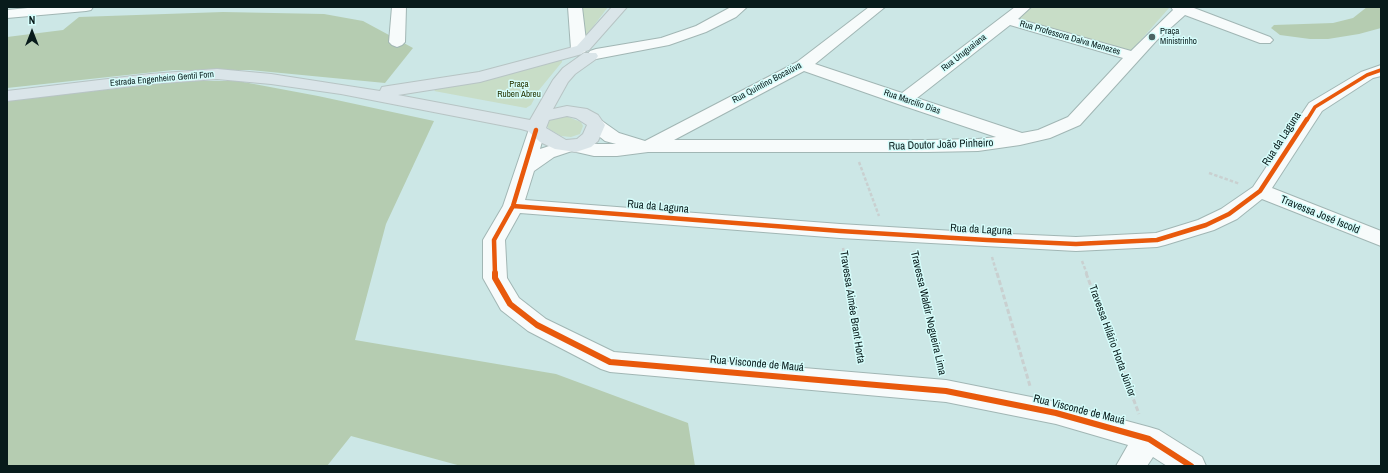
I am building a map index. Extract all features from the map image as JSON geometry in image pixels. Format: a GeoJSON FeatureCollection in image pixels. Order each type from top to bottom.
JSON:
{"type":"FeatureCollection","features":[{"type":"Feature","properties":{"kind":"main road"},"geometry":{"type":"LineString","coordinates":[[387,92],[480,77],[585,51],[600,30],[620,7]]}},
{"type":"Feature","properties":{"kind":"main road","name":"Rua Visconde de Mauá"},"geometry":{"type":"LineString","coordinates":[[539,123],[544,109],[554,90],[585,51]]}},
{"type":"Feature","properties":{"kind":"main road","name":"Estrada Engenheiro Gentil Forn"},"geometry":{"type":"LineString","coordinates":[[7,96],[150,79],[216,74],[271,79],[341,89],[525,124],[539,123]]}},
{"type":"Feature","properties":{"kind":"main road","name":"Estrada Engenheiro Gentil Forn"},"geometry":{"type":"LineString","coordinates":[[341,89],[416,94],[539,123]]}},
{"type":"Feature","properties":{"kind":"main road"},"geometry":{"type":"LineString","coordinates":[[554,90],[556,99],[567,111]]}},
{"type":"Feature","properties":{"kind":"main road"},"geometry":{"type":"LineString","coordinates":[[567,111],[581,113],[592,120],[596,125],[591,137],[572,146],[554,142],[539,123],[567,111]]}},
{"type":"Feature","properties":{"kind":"street"},"geometry":{"type":"LineString","coordinates":[[7,14],[86,7]]}},
{"type":"Feature","properties":{"kind":"street"},"geometry":{"type":"LineString","coordinates":[[397,42],[399,7]]}},
{"type":"Feature","properties":{"kind":"street"},"geometry":{"type":"LineString","coordinates":[[575,7],[585,51],[664,42],[700,29],[731,14],[740,7]]}},
{"type":"Feature","properties":{"kind":"street","name":"Rua Quintino Bocaiúva"},"geometry":{"type":"LineString","coordinates":[[645,146],[803,65],[878,7]]}},
{"type":"Feature","properties":{"kind":"street","name":"Rua Uruguaiana"},"geometry":{"type":"LineString","coordinates":[[904,100],[1024,7]]}},
{"type":"Feature","properties":{"kind":"street"},"geometry":{"type":"LineString","coordinates":[[1183,8],[1265,40]]}},
{"type":"Feature","properties":{"kind":"street","name":"Rua Doutor João Pinheiro"},"geometry":{"type":"LineString","coordinates":[[572,146],[602,150],[625,150],[645,146],[854,147],[978,145],[1043,134],[1074,121],[1132,56],[1183,8]]}},
{"type":"Feature","properties":{"kind":"street","name":"Rua Professora Dalva Menezes"},"geometry":{"type":"LineString","coordinates":[[1007,20],[1132,56]]}},
{"type":"Feature","properties":{"kind":"street","name":"Rua Marcílio Dias"},"geometry":{"type":"LineString","coordinates":[[803,65],[1020,139]]}},
{"type":"Feature","properties":{"kind":"street","name":"Rua da Laguna"},"geometry":{"type":"LineString","coordinates":[[512,206],[840,232],[911,236],[1076,244],[1157,240],[1206,225],[1229,214],[1315,107],[1367,75],[1381,70]]}},
{"type":"Feature","properties":{"kind":"street","name":"Rua Visconde de Mauá"},"geometry":{"type":"LineString","coordinates":[[539,123],[526,167],[512,206],[494,240],[495,278],[510,304],[537,325],[610,362],[946,391],[1037,410],[1149,439],[1191,466]]}},
{"type":"Feature","properties":{"kind":"street","name":"Rua Doutor João Pinheiro"},"geometry":{"type":"LineString","coordinates":[[596,125],[612,137],[645,146]]}},
{"type":"Feature","properties":{"kind":"street"},"geometry":{"type":"LineString","coordinates":[[526,167],[547,153],[572,146]]}},
{"type":"Feature","properties":{"kind":"street","name":"Travessa José Iscold"},"geometry":{"type":"LineString","coordinates":[[1251,188],[1381,239]]}},
{"type":"Feature","properties":{"kind":"street"},"geometry":{"type":"LineString","coordinates":[[1131,466],[1149,439]]}},
{"type":"Feature","properties":{"kind":"path"},"geometry":{"type":"LineString","coordinates":[[854,147],[875,205]]}},
{"type":"Feature","properties":{"kind":"path"},"geometry":{"type":"LineString","coordinates":[[1209,173],[1251,188]]}},
{"type":"Feature","properties":{"kind":"path"},"geometry":{"type":"LineString","coordinates":[[987,240],[1037,410]]}},
{"type":"Feature","properties":{"kind":"green space"},"geometry":{"type":"Polygon","coordinates":[[[580,7],[608,7],[586,36],[585,36],[580,7]]]}},
{"type":"Feature","properties":{"kind":"green space"},"geometry":{"type":"Polygon","coordinates":[[[1031,7],[1169,8],[1132,50],[1128,50],[1017,19],[1031,7]]]}},
{"type":"Feature","properties":{"kind":"green space"},"geometry":{"type":"Polygon","coordinates":[[[1367,7],[1381,7],[1381,28],[1359,34],[1328,39],[1310,39],[1280,35],[1271,28],[1274,25],[1333,23],[1353,18],[1367,7]]]}},
{"type":"Feature","properties":{"kind":"green space"},"geometry":{"type":"Polygon","coordinates":[[[223,12],[324,14],[363,21],[413,48],[385,83],[250,70],[173,70],[7,88],[7,37],[63,30],[79,17],[223,12]]]}},
{"type":"Feature","properties":{"kind":"green space","name":"Praça Ruben Abreu"},"geometry":{"type":"Polygon","coordinates":[[[562,59],[562,62],[539,90],[531,105],[526,108],[434,91],[436,89],[505,75],[562,59]]]}},
{"type":"Feature","properties":{"kind":"green space"},"geometry":{"type":"Polygon","coordinates":[[[182,81],[238,81],[318,96],[434,121],[386,224],[355,340],[556,374],[688,423],[695,466],[461,466],[351,436],[327,466],[7,466],[7,101],[182,81]]]}},
{"type":"Feature","properties":{"kind":"green space"},"geometry":{"type":"Polygon","coordinates":[[[563,115],[581,122],[583,126],[580,134],[571,137],[561,136],[549,129],[546,125],[551,119],[563,115]]]}},
{"type":"Feature","properties":{"kind":"cycle path"},"geometry":{"type":"LineString","coordinates":[[513,206],[840,231],[987,240],[1076,244],[1157,240],[1206,225],[1229,214],[1260,191],[1315,107],[1367,75],[1381,70]]}},
{"type":"Feature","properties":{"kind":"cycle path"},"geometry":{"type":"LineString","coordinates":[[536,130],[513,206],[494,240],[495,278],[510,304],[537,325],[610,362],[946,391],[1056,413],[1149,439],[1191,466]]}},
{"type":"Feature","properties":{"kind":"place","name":"Praça Ministrinho"},"geometry":{"type":"Point","coordinates":[1152,37]}}]}
